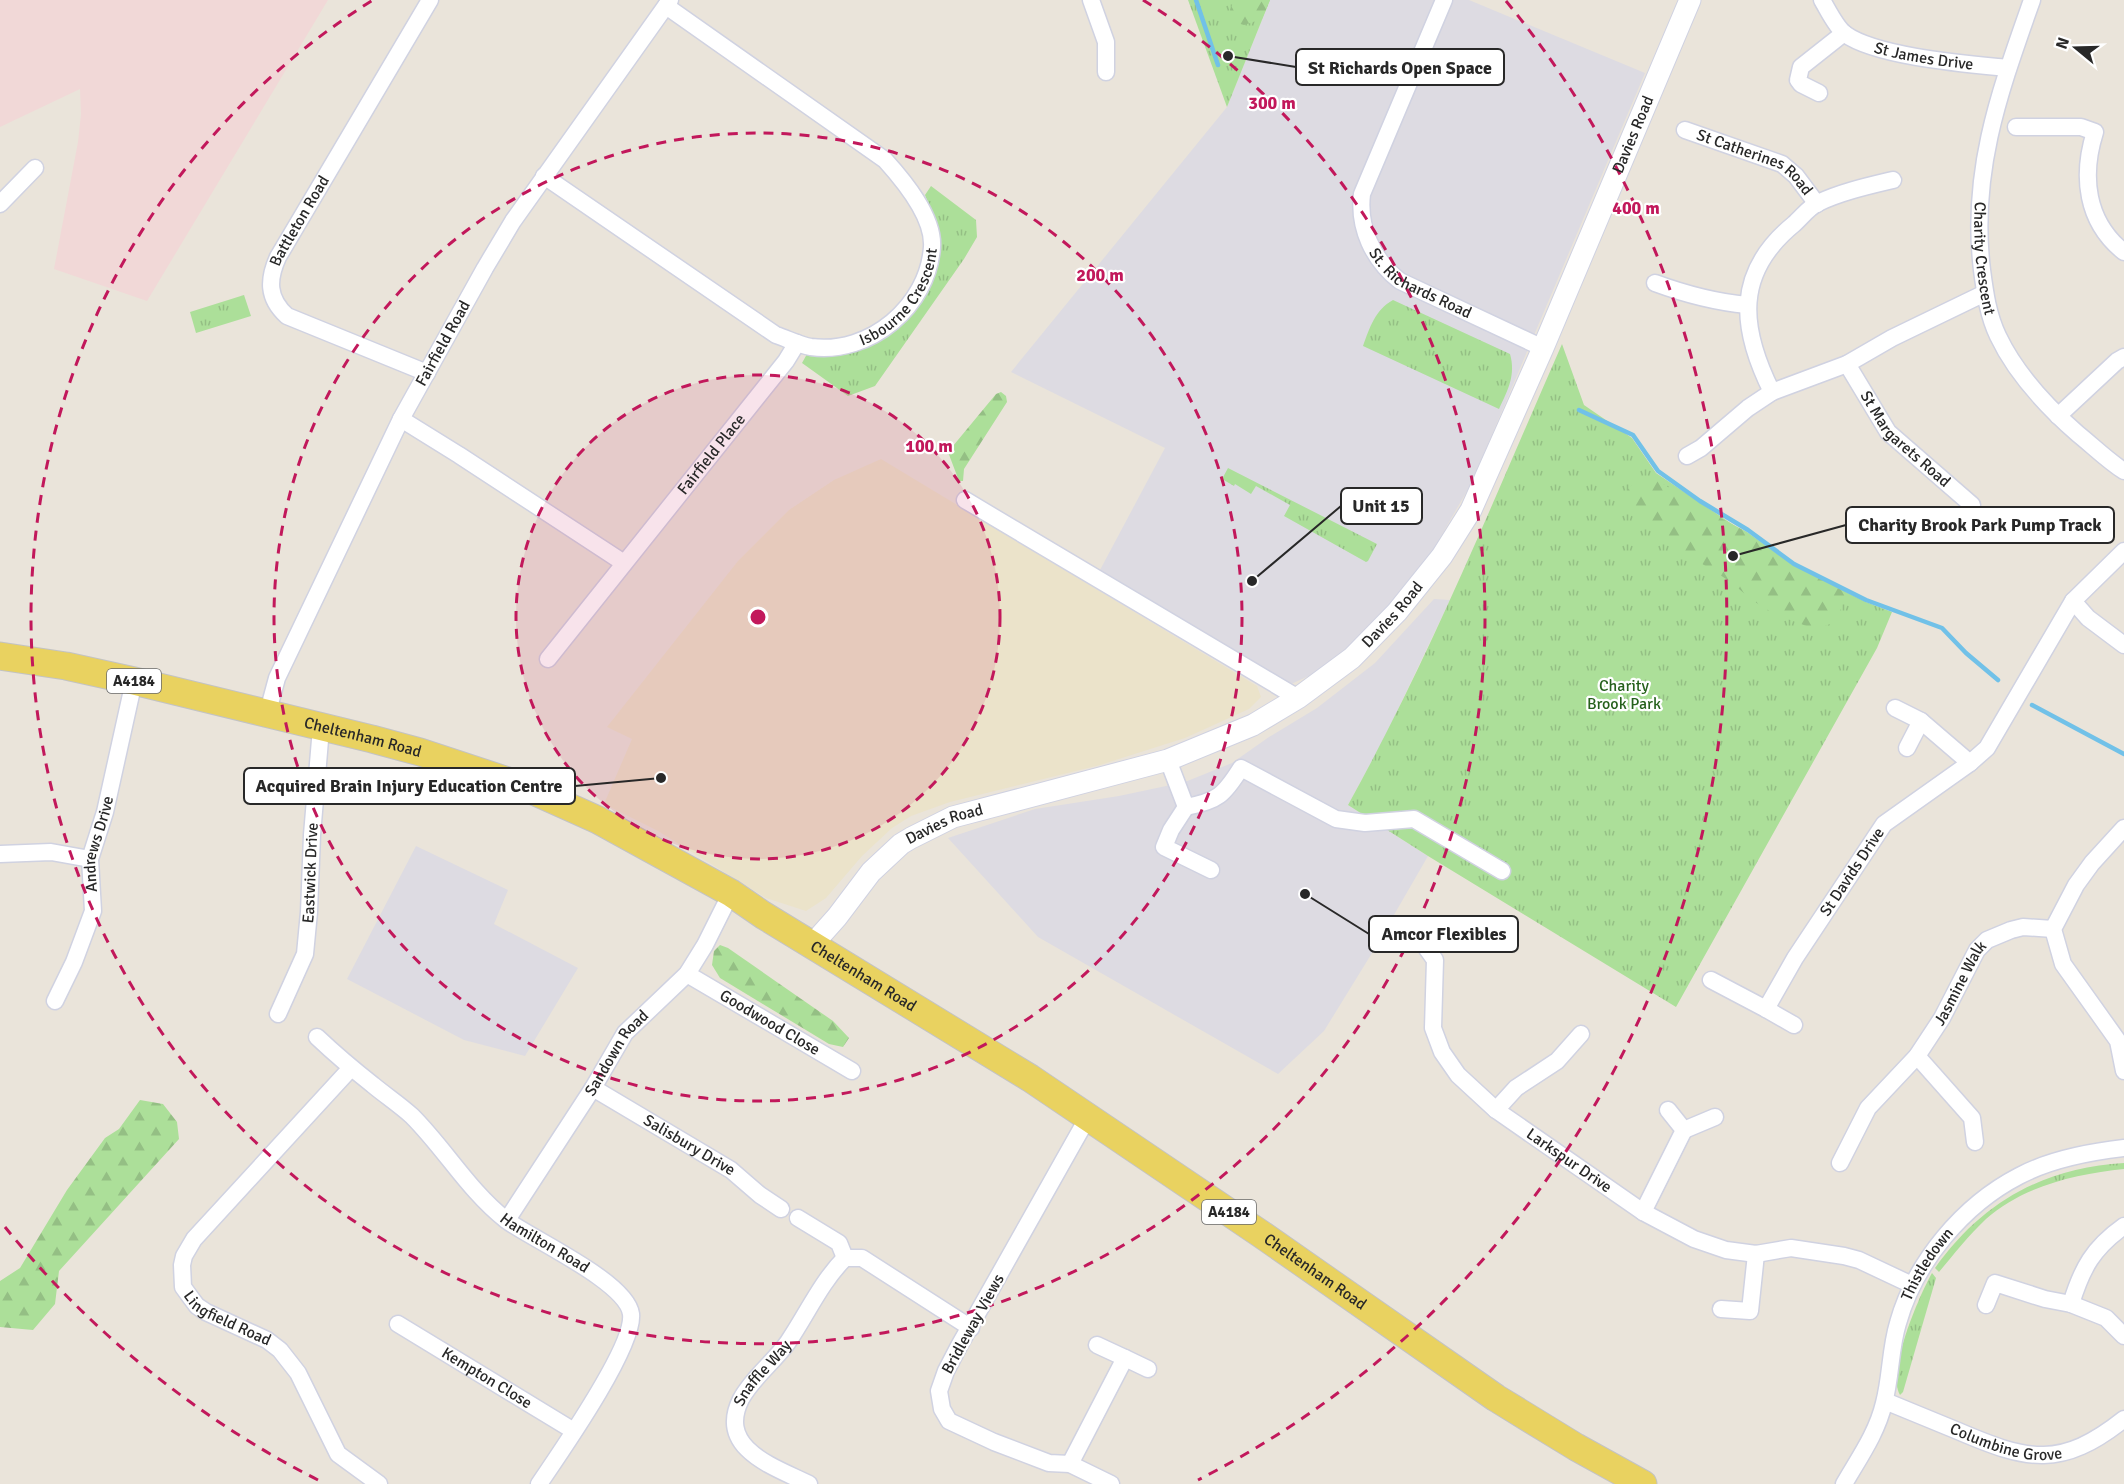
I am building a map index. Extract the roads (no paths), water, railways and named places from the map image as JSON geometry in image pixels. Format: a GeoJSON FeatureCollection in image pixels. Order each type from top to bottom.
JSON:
{"type":"FeatureCollection","features":[{"type":"Feature","properties":{"kind":"main road","name":"Cheltenham Road"},"geometry":{"type":"LineString","coordinates":[[0,656],[66,666],[134,681],[420,752],[520,785],[598,820],[731,893],[1030,1078],[1262,1234],[1496,1398],[1576,1447],[1643,1484]]}},
{"type":"Feature","properties":{"kind":"street","name":"Battleton Road"},"geometry":{"type":"LineString","coordinates":[[427,373],[287,316],[279,309],[271,289],[271,272],[278,256],[430,0]]}},
{"type":"Feature","properties":{"kind":"street"},"geometry":{"type":"LineString","coordinates":[[1090,0],[1106,42],[1106,72]]}},
{"type":"Feature","properties":{"kind":"street","name":"St. Richards Road"},"geometry":{"type":"LineString","coordinates":[[1444,0],[1362,194],[1360,211],[1364,234],[1389,273],[1400,281],[1543,348]]}},
{"type":"Feature","properties":{"kind":"street","name":"Davies Road"},"geometry":{"type":"LineString","coordinates":[[812,945],[837,917],[871,872],[901,844],[911,838],[953,817],[1168,760],[1253,725],[1298,698],[1352,658],[1397,612],[1442,556],[1471,510],[1543,348],[1690,0]]}},
{"type":"Feature","properties":{"kind":"street"},"geometry":{"type":"LineString","coordinates":[[1819,93],[1801,84],[1798,80],[1801,68],[1844,33],[1822,0]]}},
{"type":"Feature","properties":{"kind":"street","name":"Charity Crescent"},"geometry":{"type":"LineString","coordinates":[[2032,0],[2008,68],[1985,150],[1980,208],[1980,248],[1985,293],[1990,316],[1999,337],[2015,365],[2034,391],[2058,416],[2124,471]]}},
{"type":"Feature","properties":{"kind":"street","name":"Fairfield Road"},"geometry":{"type":"LineString","coordinates":[[267,715],[277,678],[400,419],[485,268],[513,221],[544,176],[668,3]]}},
{"type":"Feature","properties":{"kind":"street","name":"Isbourne Crescent"},"geometry":{"type":"LineString","coordinates":[[544,176],[776,335],[797,343],[812,347],[845,345],[880,332],[897,319],[911,302],[923,280],[932,246],[923,215],[907,184],[885,160],[668,3]]}},
{"type":"Feature","properties":{"kind":"street","name":"St James Drive"},"geometry":{"type":"LineString","coordinates":[[1844,33],[1864,44],[1917,57],[2008,68]]}},
{"type":"Feature","properties":{"kind":"street"},"geometry":{"type":"LineString","coordinates":[[2016,127],[2081,127],[2095,132],[2087,166],[2088,197],[2101,228],[2124,252]]}},
{"type":"Feature","properties":{"kind":"street","name":"St Catherines Road"},"geometry":{"type":"LineString","coordinates":[[1685,130],[1782,164],[1796,176],[1817,204]]}},
{"type":"Feature","properties":{"kind":"street"},"geometry":{"type":"LineString","coordinates":[[0,204],[35,168]]}},
{"type":"Feature","properties":{"kind":"street","name":"St Catherines Road"},"geometry":{"type":"LineString","coordinates":[[1772,392],[1760,369],[1751,339],[1747,305],[1753,280],[1770,245],[1817,204],[1893,180]]}},
{"type":"Feature","properties":{"kind":"street"},"geometry":{"type":"LineString","coordinates":[[1654,283],[1724,303],[1747,305]]}},
{"type":"Feature","properties":{"kind":"street"},"geometry":{"type":"LineString","coordinates":[[1687,456],[1701,448],[1748,408],[1772,392],[1847,364],[1892,338],[1985,293]]}},
{"type":"Feature","properties":{"kind":"street","name":"Fairfield Place"},"geometry":{"type":"LineString","coordinates":[[548,659],[786,361],[797,343]]}},
{"type":"Feature","properties":{"kind":"street"},"geometry":{"type":"LineString","coordinates":[[2058,416],[2124,357]]}},
{"type":"Feature","properties":{"kind":"street","name":"St Margarets Road"},"geometry":{"type":"LineString","coordinates":[[1847,364],[1888,432],[1972,506]]}},
{"type":"Feature","properties":{"kind":"street"},"geometry":{"type":"LineString","coordinates":[[400,419],[624,563]]}},
{"type":"Feature","properties":{"kind":"street"},"geometry":{"type":"LineString","coordinates":[[965,500],[1298,698]]}},
{"type":"Feature","properties":{"kind":"street","name":"St Davids Drive"},"geometry":{"type":"LineString","coordinates":[[1766,1009],[1795,958],[1884,824],[1970,763],[1987,748],[2073,602],[2124,551]]}},
{"type":"Feature","properties":{"kind":"street"},"geometry":{"type":"LineString","coordinates":[[2073,602],[2088,618],[2124,645]]}},
{"type":"Feature","properties":{"kind":"street","name":"Andrews Drive"},"geometry":{"type":"LineString","coordinates":[[54,1001],[74,962],[93,911],[90,859],[105,813],[134,681]]}},
{"type":"Feature","properties":{"kind":"street"},"geometry":{"type":"LineString","coordinates":[[1895,708],[1921,721],[1970,763]]}},
{"type":"Feature","properties":{"kind":"street"},"geometry":{"type":"LineString","coordinates":[[1907,747],[1921,721]]}},
{"type":"Feature","properties":{"kind":"street","name":"Eastwick Drive"},"geometry":{"type":"LineString","coordinates":[[278,1014],[305,954],[321,728]]}},
{"type":"Feature","properties":{"kind":"street"},"geometry":{"type":"LineString","coordinates":[[1168,760],[1186,807]]}},
{"type":"Feature","properties":{"kind":"street"},"geometry":{"type":"LineString","coordinates":[[1211,870],[1164,847],[1171,830],[1186,807],[1209,802],[1228,789],[1240,768],[1336,819],[1365,823],[1414,819],[1502,871]]}},
{"type":"Feature","properties":{"kind":"street"},"geometry":{"type":"LineString","coordinates":[[2124,828],[2092,863],[2076,885],[2052,929],[2063,964],[2121,1039],[2124,1071]]}},
{"type":"Feature","properties":{"kind":"street"},"geometry":{"type":"LineString","coordinates":[[0,854],[51,852],[90,859]]}},
{"type":"Feature","properties":{"kind":"street","name":"Sandown Road"},"geometry":{"type":"LineString","coordinates":[[507,1220],[593,1088],[625,1033],[687,974],[705,945],[731,893]]}},
{"type":"Feature","properties":{"kind":"street","name":"Jasmine Walk"},"geometry":{"type":"LineString","coordinates":[[1840,1162],[1868,1108],[1917,1056],[1942,1018],[1977,950],[1987,940],[2011,930],[2023,927],[2052,929]]}},
{"type":"Feature","properties":{"kind":"street","name":"Larkspur Drive"},"geometry":{"type":"LineString","coordinates":[[1420,939],[1435,960],[1433,1028],[1442,1052],[1458,1075],[1496,1110],[1643,1212],[1694,1239],[1726,1250],[1756,1254],[1791,1248],[1845,1256],[1859,1260],[1912,1285]]}},
{"type":"Feature","properties":{"kind":"street","name":"Goodwood Close"},"geometry":{"type":"LineString","coordinates":[[687,974],[852,1071]]}},
{"type":"Feature","properties":{"kind":"street"},"geometry":{"type":"LineString","coordinates":[[1711,980],[1794,1025]]}},
{"type":"Feature","properties":{"kind":"street"},"geometry":{"type":"LineString","coordinates":[[1496,1110],[1516,1088],[1557,1061],[1581,1034]]}},
{"type":"Feature","properties":{"kind":"street","name":"Hamilton Road"},"geometry":{"type":"LineString","coordinates":[[317,1037],[351,1068],[411,1115],[453,1162],[476,1193],[507,1220],[590,1270],[628,1303],[632,1315],[624,1346],[574,1431],[539,1484]]}},
{"type":"Feature","properties":{"kind":"street"},"geometry":{"type":"LineString","coordinates":[[1917,1056],[1972,1118],[1975,1142]]}},
{"type":"Feature","properties":{"kind":"street","name":"Lingfield Road"},"geometry":{"type":"LineString","coordinates":[[351,1068],[194,1239],[184,1256],[181,1274],[183,1287],[197,1306],[267,1340],[280,1350],[298,1373],[338,1454],[379,1484]]}},
{"type":"Feature","properties":{"kind":"street","name":"Salisbury Drive"},"geometry":{"type":"LineString","coordinates":[[593,1088],[731,1170],[760,1195],[782,1209]]}},
{"type":"Feature","properties":{"kind":"street"},"geometry":{"type":"LineString","coordinates":[[1668,1110],[1684,1130]]}},
{"type":"Feature","properties":{"kind":"street","name":"Bridleway Views"},"geometry":{"type":"LineString","coordinates":[[1088,1117],[946,1371],[939,1390],[942,1409],[949,1421],[984,1438],[1049,1463],[1070,1464],[1111,1484]]}},
{"type":"Feature","properties":{"kind":"street"},"geometry":{"type":"LineString","coordinates":[[1643,1212],[1684,1130],[1715,1117]]}},
{"type":"Feature","properties":{"kind":"street","name":"Thistledown"},"geometry":{"type":"LineString","coordinates":[[1844,1484],[1878,1423],[1885,1401],[1898,1322],[1912,1285],[1940,1242],[1979,1201],[2020,1175],[2066,1158],[2124,1148]]}},
{"type":"Feature","properties":{"kind":"street"},"geometry":{"type":"LineString","coordinates":[[798,1218],[840,1243],[845,1258],[862,1258],[970,1328]]}},
{"type":"Feature","properties":{"kind":"street"},"geometry":{"type":"LineString","coordinates":[[2071,1304],[2079,1279],[2094,1252],[2124,1226]]}},
{"type":"Feature","properties":{"kind":"street"},"geometry":{"type":"LineString","coordinates":[[1721,1309],[1750,1311],[1756,1254]]}},
{"type":"Feature","properties":{"kind":"street","name":"Snaffle Way"},"geometry":{"type":"LineString","coordinates":[[809,1484],[760,1460],[749,1452],[740,1440],[735,1427],[737,1413],[741,1400],[787,1343],[834,1269],[845,1258]]}},
{"type":"Feature","properties":{"kind":"street"},"geometry":{"type":"LineString","coordinates":[[1986,1305],[1995,1283],[2045,1299],[2071,1304],[2106,1318],[2124,1336]]}},
{"type":"Feature","properties":{"kind":"street","name":"Kempton Close"},"geometry":{"type":"LineString","coordinates":[[398,1324],[574,1431]]}},
{"type":"Feature","properties":{"kind":"street"},"geometry":{"type":"LineString","coordinates":[[1097,1345],[1148,1369]]}},
{"type":"Feature","properties":{"kind":"street"},"geometry":{"type":"LineString","coordinates":[[1070,1464],[1125,1358]]}},
{"type":"Feature","properties":{"kind":"street","name":"Columbine Grove"},"geometry":{"type":"LineString","coordinates":[[1885,1401],[1993,1447],[2029,1455],[2049,1455],[2077,1448],[2091,1442],[2124,1419]]}},
{"type":"Feature","properties":{"kind":"waterway"},"geometry":{"type":"LineString","coordinates":[[1196,0],[1218,65]]}},
{"type":"Feature","properties":{"kind":"waterway"},"geometry":{"type":"LineString","coordinates":[[1579,410],[1633,435],[1658,471],[1700,501],[1748,530],[1794,564],[1866,600],[1942,628],[1966,653],[1998,680]]}},
{"type":"Feature","properties":{"kind":"waterway"},"geometry":{"type":"LineString","coordinates":[[2032,705],[2124,754]]}},
{"type":"Feature","properties":{"kind":"place","name":"St Richards Open Space"},"geometry":{"type":"Point","coordinates":[1228,56]}},
{"type":"Feature","properties":{"kind":"place","name":"Charity Brook Park Pump Track"},"geometry":{"type":"Point","coordinates":[1733,556]}},
{"type":"Feature","properties":{"kind":"place","name":"Unit 15"},"geometry":{"type":"Point","coordinates":[1252,581]}},
{"type":"Feature","properties":{"kind":"place","name":"Acquired Brain Injury Education Centre"},"geometry":{"type":"Point","coordinates":[661,778]}},
{"type":"Feature","properties":{"kind":"place","name":"Amcor Flexibles"},"geometry":{"type":"Point","coordinates":[1305,894]}},
{"type":"Feature","properties":{"kind":"park label","name":"Charity Brook Park"},"geometry":{"type":"Point","coordinates":[1624,695]}}]}
